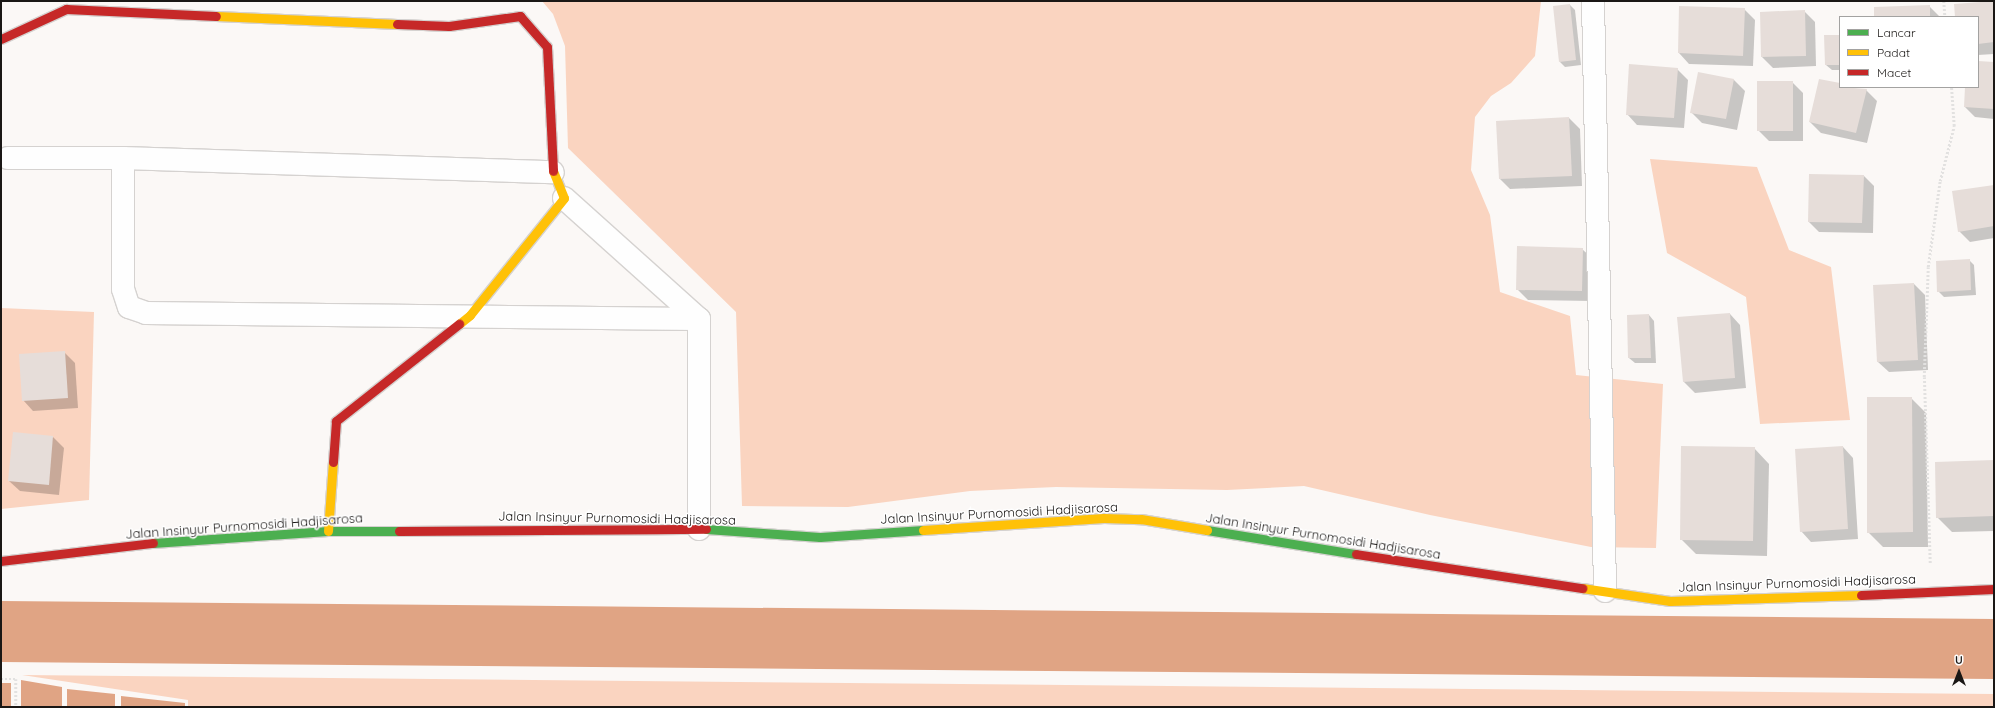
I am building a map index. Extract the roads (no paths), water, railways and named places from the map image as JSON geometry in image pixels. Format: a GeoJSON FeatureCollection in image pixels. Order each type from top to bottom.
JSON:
{"type":"FeatureCollection","features":[{"type":"Feature","properties":{"kind":"street"},"geometry":{"type":"LineString","coordinates":[[1593,1],[1605,591]]}},
{"type":"Feature","properties":{"kind":"street"},"geometry":{"type":"LineString","coordinates":[[1,39],[66,10],[449,26],[520,16],[547,47],[553,172],[564,198],[699,319],[699,529]]}},
{"type":"Feature","properties":{"kind":"street"},"geometry":{"type":"LineString","coordinates":[[8,158],[123,158],[553,172]]}},
{"type":"Feature","properties":{"kind":"street"},"geometry":{"type":"LineString","coordinates":[[123,158],[123,289],[129,307],[146,313],[470,315],[699,319]]}},
{"type":"Feature","properties":{"kind":"street"},"geometry":{"type":"LineString","coordinates":[[328,530],[336,421],[470,315],[564,198]]}},
{"type":"Feature","properties":{"kind":"street","name":"Jalan Insinyur Purnomosidi Hadjisarosa"},"geometry":{"type":"LineString","coordinates":[[1,561],[154,543],[328,530],[699,529],[820,538],[1104,518],[1141,519],[1280,543],[1670,601],[1733,601],[1994,589]]}}]}
